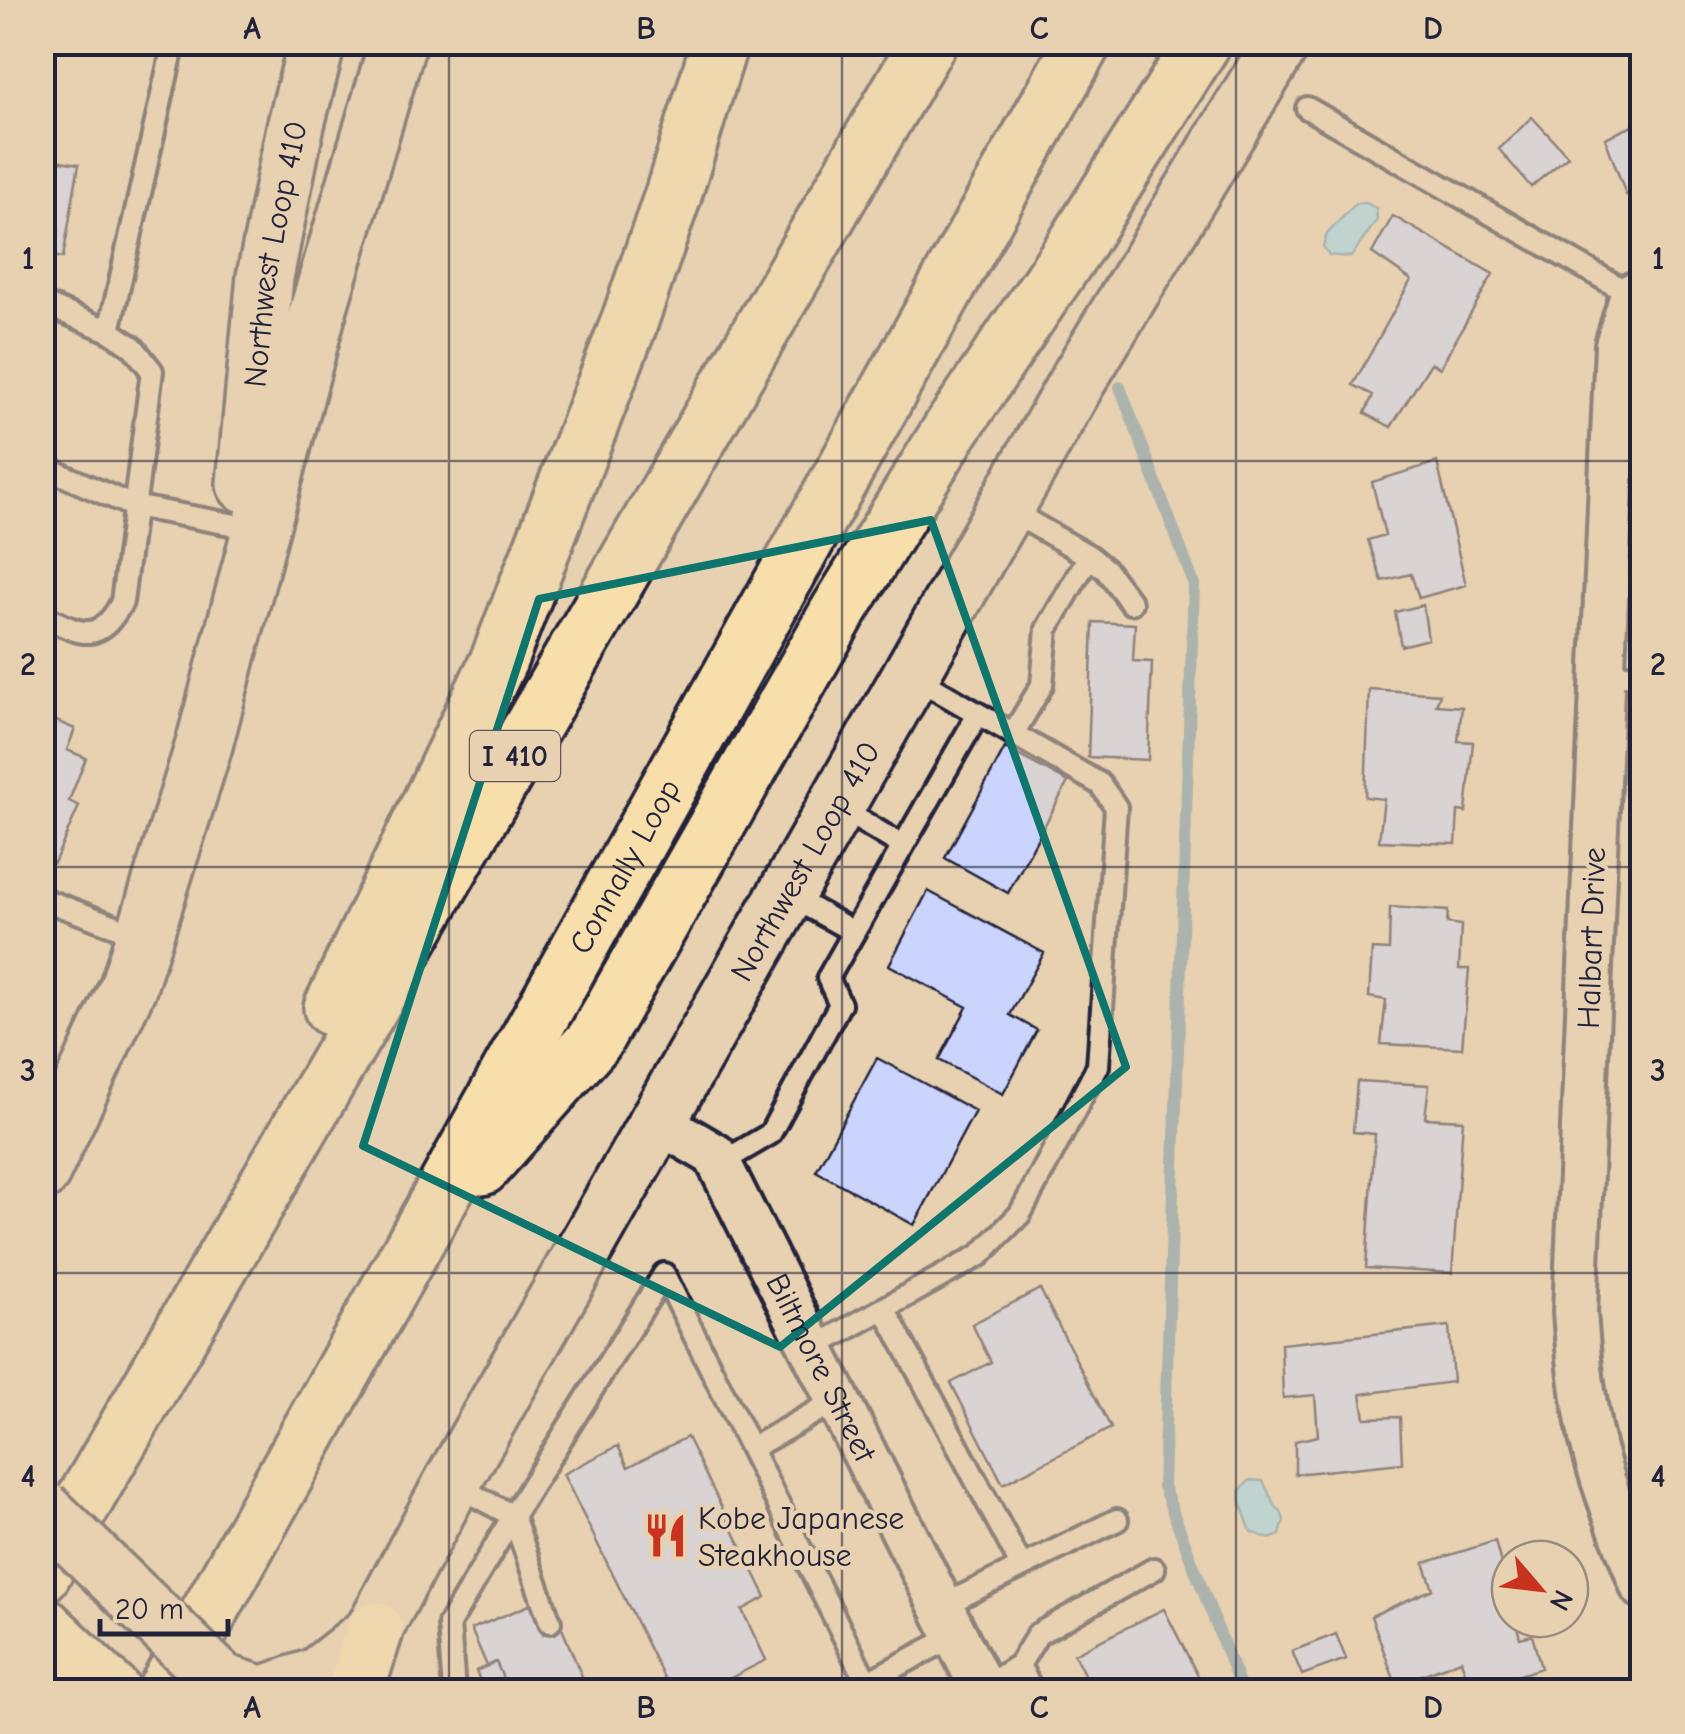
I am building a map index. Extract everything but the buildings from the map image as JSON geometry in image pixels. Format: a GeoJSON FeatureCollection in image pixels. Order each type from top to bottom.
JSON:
{"type":"FeatureCollection","features":[{"type":"Feature","properties":{"kind":"main road","name":"Northwest Loop 410"},"geometry":{"type":"LineString","coordinates":[[214,704],[241,526],[265,278],[317,42]]}},
{"type":"Feature","properties":{"kind":"main road","name":"Northwest Loop 410"},"geometry":{"type":"LineString","coordinates":[[42,1172],[128,987],[144,937],[204,745],[319,308],[398,42]]}},
{"type":"Feature","properties":{"kind":"main road"},"geometry":{"type":"LineString","coordinates":[[148,1392],[499,660],[630,324],[720,42]]}},
{"type":"Feature","properties":{"kind":"main road","name":"I 410"},"geometry":{"type":"LineString","coordinates":[[42,1574],[928,42]]}},
{"type":"Feature","properties":{"kind":"main road","name":"Connally Loop"},"geometry":{"type":"LineString","coordinates":[[165,1692],[1083,42]]}},
{"type":"Feature","properties":{"kind":"main road"},"geometry":{"type":"LineString","coordinates":[[414,1244],[594,1041],[838,612],[950,430],[1077,243],[1202,42]]}},
{"type":"Feature","properties":{"kind":"main road","name":"Northwest Loop 410"},"geometry":{"type":"LineString","coordinates":[[341,1692],[452,1483],[1005,508],[1282,42]]}},
{"type":"Feature","properties":{"kind":"main road"},"geometry":{"type":"LineString","coordinates":[[42,1508],[222,1682],[254,1692]]}},
{"type":"Feature","properties":{"kind":"main road"},"geometry":{"type":"LineString","coordinates":[[42,1624],[113,1692]]}},
{"type":"Feature","properties":{"kind":"main road"},"geometry":{"type":"LineString","coordinates":[[270,1692],[317,1676],[375,1630]]}},
{"type":"Feature","properties":{"kind":"main road"},"geometry":{"type":"LineString","coordinates":[[354,1692],[375,1630]]}},
{"type":"Feature","properties":{"kind":"street","name":"Halbart Drive"},"geometry":{"type":"LineString","coordinates":[[1637,293],[1617,346],[1622,674],[1575,1312],[1580,1375],[1592,1438],[1609,1500],[1642,1586]]}},
{"type":"Feature","properties":{"kind":"street","name":"Biltmore Street"},"geometry":{"type":"LineString","coordinates":[[657,1121],[715,1155],[984,1690]]}},
{"type":"Feature","properties":{"kind":"lane"},"geometry":{"type":"LineString","coordinates":[[109,331],[174,42]]}},
{"type":"Feature","properties":{"kind":"lane"},"geometry":{"type":"LineString","coordinates":[[1307,108],[1637,293]]}},
{"type":"Feature","properties":{"kind":"lane"},"geometry":{"type":"LineString","coordinates":[[42,304],[109,331],[133,347],[152,372],[122,602],[114,618],[97,631],[80,633],[42,615]]}},
{"type":"Feature","properties":{"kind":"lane"},"geometry":{"type":"LineString","coordinates":[[42,466],[134,506],[241,526]]}},
{"type":"Feature","properties":{"kind":"lane"},"geometry":{"type":"LineString","coordinates":[[1005,508],[1089,556],[1106,570],[1131,604]]}},
{"type":"Feature","properties":{"kind":"lane"},"geometry":{"type":"LineString","coordinates":[[1013,734],[1042,684],[1047,629],[1089,556]]}},
{"type":"Feature","properties":{"kind":"lane"},"geometry":{"type":"LineString","coordinates":[[811,1348],[980,1256],[1020,1214],[1098,1066],[1116,807],[1100,784],[910,675]]}},
{"type":"Feature","properties":{"kind":"lane"},"geometry":{"type":"LineString","coordinates":[[719,1164],[770,1134],[840,1004],[828,978],[978,714]]}},
{"type":"Feature","properties":{"kind":"lane"},"geometry":{"type":"LineString","coordinates":[[836,806],[904,846]]}},
{"type":"Feature","properties":{"kind":"lane"},"geometry":{"type":"LineString","coordinates":[[786,894],[854,932]]}},
{"type":"Feature","properties":{"kind":"lane"},"geometry":{"type":"LineString","coordinates":[[42,900],[144,937]]}},
{"type":"Feature","properties":{"kind":"lane"},"geometry":{"type":"LineString","coordinates":[[454,1692],[449,1624],[664,1274],[752,1448],[858,1686],[1022,1567],[1117,1520]]}},
{"type":"Feature","properties":{"kind":"lane"},"geometry":{"type":"LineString","coordinates":[[884,1308],[1022,1567]]}},
{"type":"Feature","properties":{"kind":"lane"},"geometry":{"type":"LineString","coordinates":[[752,1448],[837,1400]]}},
{"type":"Feature","properties":{"kind":"lane"},"geometry":{"type":"LineString","coordinates":[[452,1483],[513,1516],[550,1622]]}},
{"type":"Feature","properties":{"kind":"lane"},"geometry":{"type":"LineString","coordinates":[[984,1690],[1019,1664],[1038,1634],[1154,1569]]}},
{"type":"Feature","properties":{"kind":"lane"},"geometry":{"type":"LineString","coordinates":[[1019,1664],[1034,1692]]}},
{"type":"Feature","properties":{"kind":"highlighted area"},"geometry":{"type":"Polygon","coordinates":[[[931,520],[1126,1067],[780,1347],[363,1146],[539,599],[931,520]]]}},
{"type":"Feature","properties":{"kind":"water"},"geometry":{"type":"Polygon","coordinates":[[[1356,203],[1376,208],[1377,220],[1351,257],[1329,255],[1323,246],[1327,234],[1356,203]]]}},
{"type":"Feature","properties":{"kind":"water"},"geometry":{"type":"Polygon","coordinates":[[[1250,1480],[1263,1481],[1281,1511],[1284,1520],[1280,1535],[1270,1539],[1251,1532],[1240,1490],[1250,1480]]]}},
{"type":"Feature","properties":{"kind":"waterway"},"geometry":{"type":"LineString","coordinates":[[1120,387],[1194,584],[1163,1486],[1242,1692]]}},
{"type":"Feature","properties":{"kind":"place","name":"Kobe Japanese Steakhouse"},"geometry":{"type":"Point","coordinates":[665,1536]}}]}
